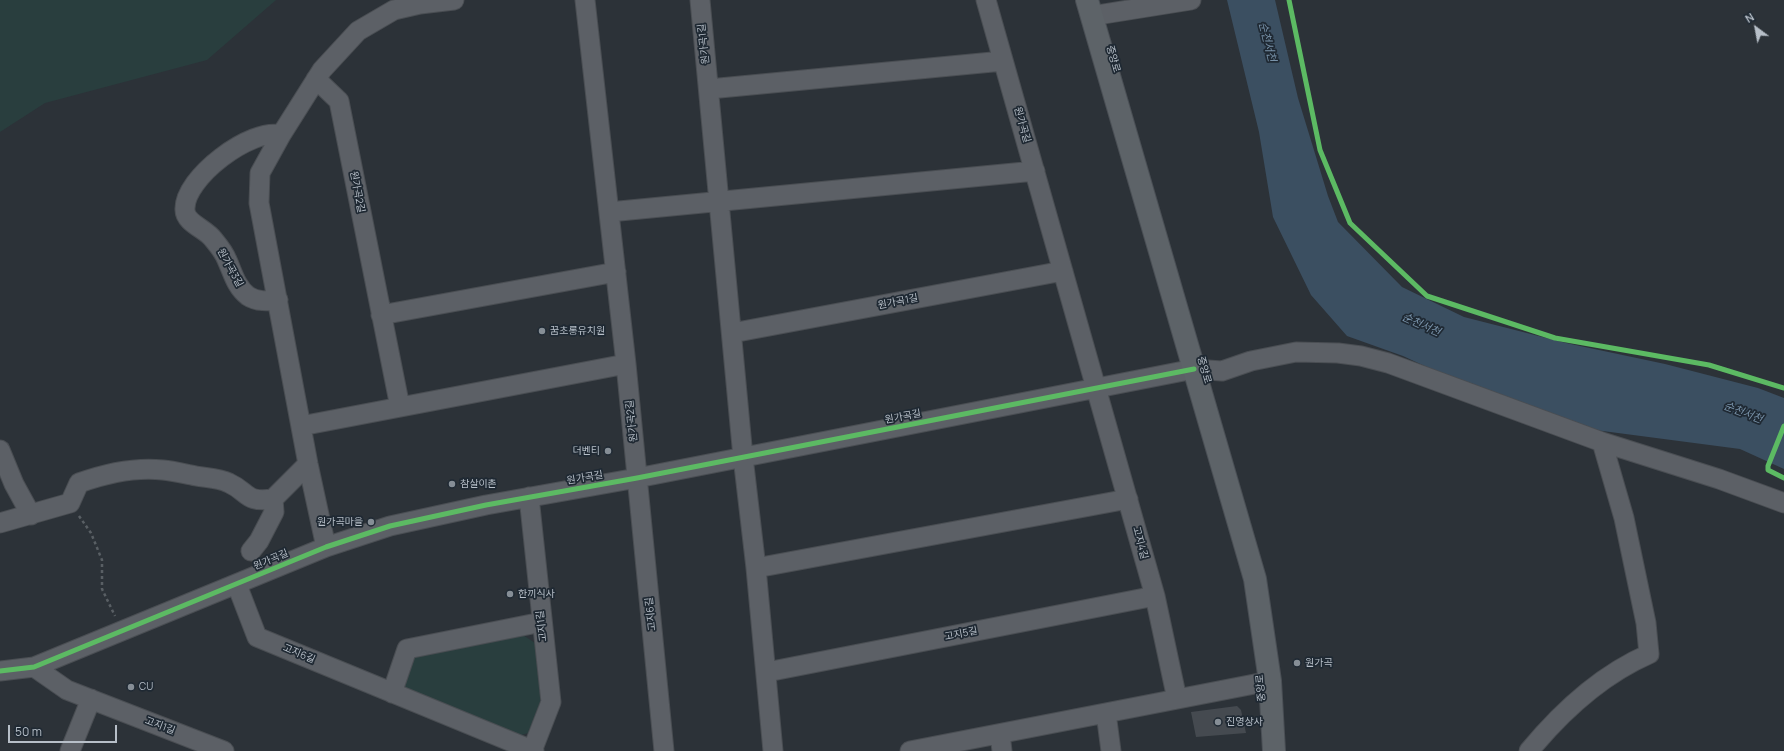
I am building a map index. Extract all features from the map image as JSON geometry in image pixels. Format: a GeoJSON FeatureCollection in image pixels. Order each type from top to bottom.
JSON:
{"type":"FeatureCollection","features":[{"type":"Feature","properties":{"kind":"main road","name":"중앙로"},"geometry":{"type":"LineString","coordinates":[[1089,8],[1255,579],[1270,682],[1274,751]]}},
{"type":"Feature","properties":{"kind":"street"},"geometry":{"type":"LineString","coordinates":[[326,547],[308,464],[278,300],[258,203],[260,173],[281,135],[322,70],[358,31],[394,10],[420,4],[454,0]]}},
{"type":"Feature","properties":{"kind":"street","name":"원가곡2길"},"geometry":{"type":"LineString","coordinates":[[585,0],[638,478]]}},
{"type":"Feature","properties":{"kind":"street","name":"원가곡1길"},"geometry":{"type":"LineString","coordinates":[[700,0],[743,457]]}},
{"type":"Feature","properties":{"kind":"street","name":"원가곡길"},"geometry":{"type":"LineString","coordinates":[[986,0],[1097,388]]}},
{"type":"Feature","properties":{"kind":"street"},"geometry":{"type":"LineString","coordinates":[[1089,8],[1191,0]]}},
{"type":"Feature","properties":{"kind":"street"},"geometry":{"type":"LineString","coordinates":[[709,89],[1003,61]]}},
{"type":"Feature","properties":{"kind":"street","name":"원가곡2길"},"geometry":{"type":"LineString","coordinates":[[316,79],[339,100],[400,407]]}},
{"type":"Feature","properties":{"kind":"street","name":"원가곡3길"},"geometry":{"type":"LineString","coordinates":[[278,300],[256,300],[239,287],[219,246],[208,233],[186,217],[184,209],[187,198],[200,177],[212,163],[234,149],[265,134],[274,133],[281,135]]}},
{"type":"Feature","properties":{"kind":"street"},"geometry":{"type":"LineString","coordinates":[[609,212],[720,200],[1035,171]]}},
{"type":"Feature","properties":{"kind":"street","name":"원가곡1길"},"geometry":{"type":"LineString","coordinates":[[732,333],[1063,271]]}},
{"type":"Feature","properties":{"kind":"street"},"geometry":{"type":"LineString","coordinates":[[381,315],[616,272]]}},
{"type":"Feature","properties":{"kind":"street","name":"원가곡길"},"geometry":{"type":"LineString","coordinates":[[0,671],[34,667],[237,585],[326,547],[390,526],[530,497],[638,478],[1194,369],[1222,371],[1251,361],[1296,352],[1319,352],[1361,356],[1418,374],[1602,442],[1712,476],[1784,503]]}},
{"type":"Feature","properties":{"kind":"street"},"geometry":{"type":"LineString","coordinates":[[301,426],[626,364]]}},
{"type":"Feature","properties":{"kind":"street","name":"고지4길"},"geometry":{"type":"LineString","coordinates":[[1097,388],[1155,596],[1176,699]]}},
{"type":"Feature","properties":{"kind":"street"},"geometry":{"type":"LineString","coordinates":[[1529,751],[1548,728],[1592,688],[1630,662],[1649,654],[1646,623],[1624,518],[1602,442]]}},
{"type":"Feature","properties":{"kind":"street"},"geometry":{"type":"LineString","coordinates":[[0,450],[14,484],[31,515]]}},
{"type":"Feature","properties":{"kind":"street"},"geometry":{"type":"LineString","coordinates":[[743,457],[767,672],[773,751]]}},
{"type":"Feature","properties":{"kind":"street"},"geometry":{"type":"LineString","coordinates":[[0,523],[70,503],[79,483],[94,477],[142,470],[163,470],[218,480],[230,483],[248,497],[261,500],[273,499],[308,464]]}},
{"type":"Feature","properties":{"kind":"street","name":"고지6길"},"geometry":{"type":"LineString","coordinates":[[638,478],[664,751]]}},
{"type":"Feature","properties":{"kind":"street","name":"고지1길"},"geometry":{"type":"LineString","coordinates":[[530,497],[551,702],[533,751]]}},
{"type":"Feature","properties":{"kind":"street","name":"원가곡길"},"geometry":{"type":"LineString","coordinates":[[251,551],[259,541],[274,512],[273,499]]}},
{"type":"Feature","properties":{"kind":"street"},"geometry":{"type":"LineString","coordinates":[[756,568],[1128,499]]}},
{"type":"Feature","properties":{"kind":"street","name":"고지6길"},"geometry":{"type":"LineString","coordinates":[[237,585],[257,637],[533,751]]}},
{"type":"Feature","properties":{"kind":"street","name":"고지5길"},"geometry":{"type":"LineString","coordinates":[[767,672],[1155,596]]}},
{"type":"Feature","properties":{"kind":"street"},"geometry":{"type":"LineString","coordinates":[[392,693],[407,649],[542,622]]}},
{"type":"Feature","properties":{"kind":"street","name":"고지1길"},"geometry":{"type":"LineString","coordinates":[[34,667],[67,690],[224,751]]}},
{"type":"Feature","properties":{"kind":"street"},"geometry":{"type":"LineString","coordinates":[[910,751],[1001,742],[1106,713],[1270,682]]}},
{"type":"Feature","properties":{"kind":"street"},"geometry":{"type":"LineString","coordinates":[[70,751],[91,699]]}},
{"type":"Feature","properties":{"kind":"street"},"geometry":{"type":"LineString","coordinates":[[1106,713],[1111,751]]}},
{"type":"Feature","properties":{"kind":"path"},"geometry":{"type":"LineString","coordinates":[[70,503],[90,533],[102,560],[102,589],[124,630]]}},
{"type":"Feature","properties":{"kind":"green space"},"geometry":{"type":"Polygon","coordinates":[[[0,0],[276,0],[207,60],[45,103],[0,132],[0,0]]]}},
{"type":"Feature","properties":{"kind":"green space"},"geometry":{"type":"Polygon","coordinates":[[[523,635],[535,643],[541,700],[528,733],[515,737],[400,688],[405,673],[416,654],[523,635]]]}},
{"type":"Feature","properties":{"kind":"water","name":"순천서천"},"geometry":{"type":"Polygon","coordinates":[[[1227,0],[1275,0],[1298,98],[1328,196],[1338,222],[1402,287],[1464,317],[1566,343],[1665,364],[1758,388],[1784,398],[1784,469],[1740,449],[1595,430],[1481,392],[1403,356],[1347,336],[1311,295],[1273,217],[1259,132],[1227,0]]]}},
{"type":"Feature","properties":{"kind":"building","name":"진영상사"},"geometry":{"type":"Polygon","coordinates":[[[1237,706],[1241,710],[1246,733],[1196,737],[1191,712],[1237,706]]]}},
{"type":"Feature","properties":{"kind":"cycle path"},"geometry":{"type":"LineString","coordinates":[[1289,0],[1320,150],[1350,223],[1427,296],[1555,338],[1709,365],[1784,388]]}},
{"type":"Feature","properties":{"kind":"cycle path"},"geometry":{"type":"LineString","coordinates":[[0,671],[34,667],[326,547],[390,526],[486,505],[637,478],[1194,369]]}},
{"type":"Feature","properties":{"kind":"cycle path"},"geometry":{"type":"LineString","coordinates":[[1784,426],[1768,466],[1768,470],[1784,478]]}},
{"type":"Feature","properties":{"kind":"place","name":"꿈초롱유치원"},"geometry":{"type":"Point","coordinates":[542,331]}},
{"type":"Feature","properties":{"kind":"place","name":"더벤티"},"geometry":{"type":"Point","coordinates":[608,451]}},
{"type":"Feature","properties":{"kind":"place","name":"참살이촌"},"geometry":{"type":"Point","coordinates":[452,484]}},
{"type":"Feature","properties":{"kind":"place","name":"원가곡마을"},"geometry":{"type":"Point","coordinates":[371,522]}},
{"type":"Feature","properties":{"kind":"place","name":"한끼식사"},"geometry":{"type":"Point","coordinates":[510,594]}},
{"type":"Feature","properties":{"kind":"place","name":"원가곡"},"geometry":{"type":"Point","coordinates":[1297,663]}},
{"type":"Feature","properties":{"kind":"place","name":"CU"},"geometry":{"type":"Point","coordinates":[131,687]}},
{"type":"Feature","properties":{"kind":"place","name":"진영상사"},"geometry":{"type":"Point","coordinates":[1218,722]}}]}
